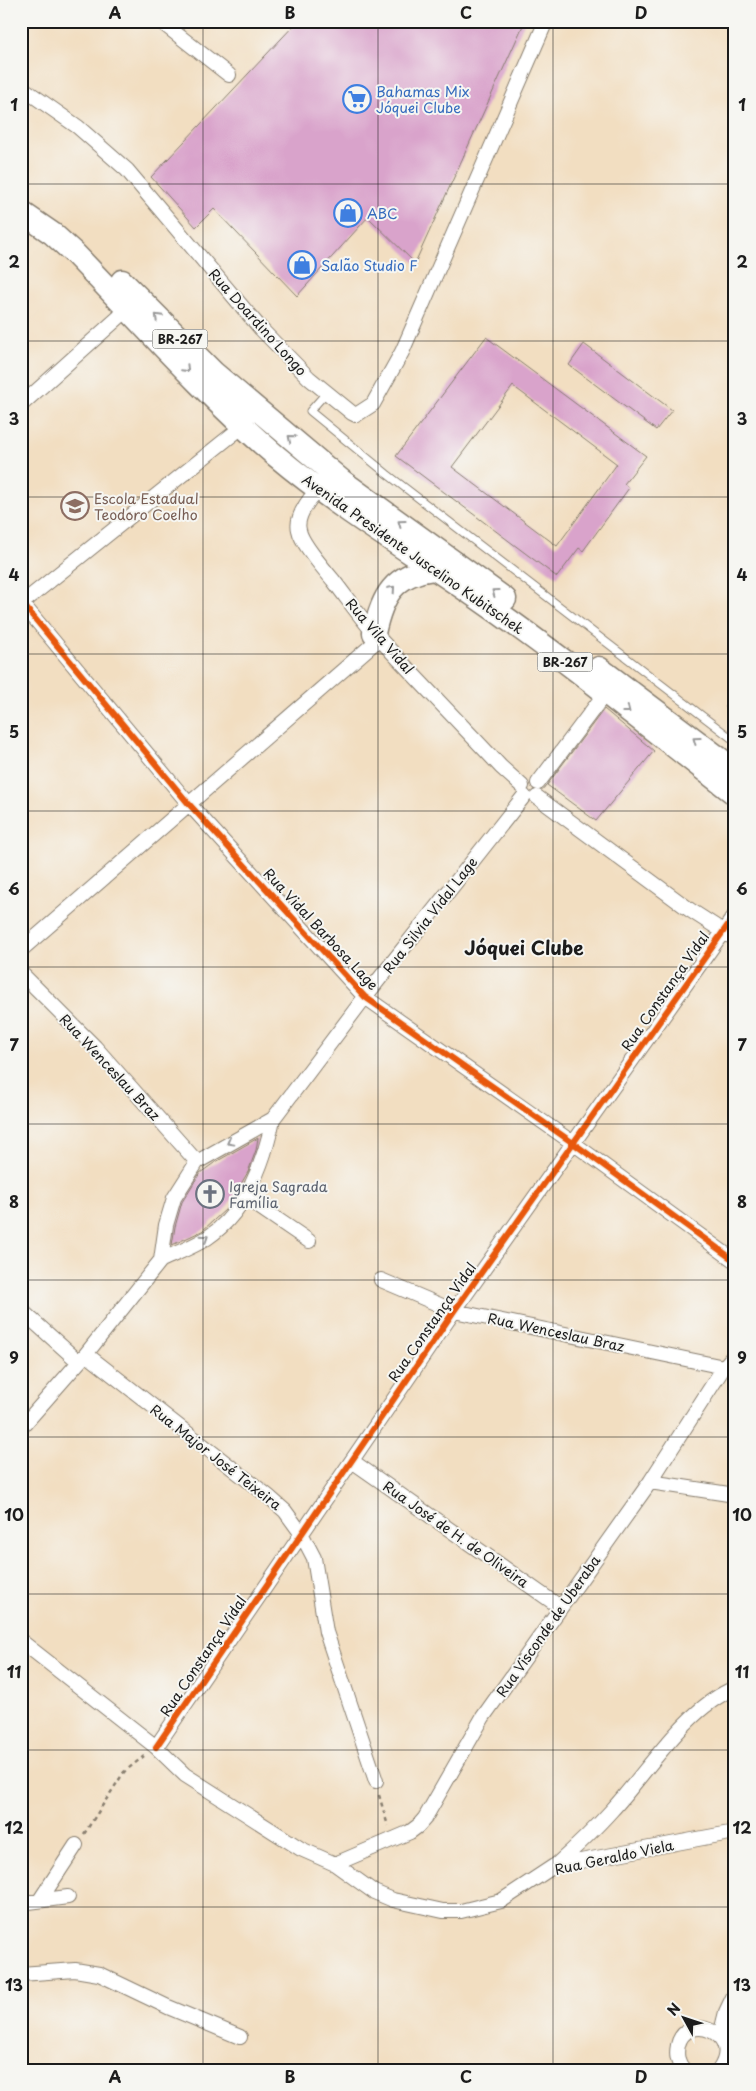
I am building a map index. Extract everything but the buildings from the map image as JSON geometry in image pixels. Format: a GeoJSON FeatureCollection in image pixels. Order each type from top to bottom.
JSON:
{"type":"FeatureCollection","features":[{"type":"Feature","properties":{"kind":"highway","name":"Avenida Presidente Juscelino Kubitschek"},"geometry":{"type":"LineString","coordinates":[[21,194],[86,245],[214,373],[342,481],[458,564],[735,770]]}},
{"type":"Feature","properties":{"kind":"highway","name":"Avenida Presidente Juscelino Kubitschek"},"geometry":{"type":"LineString","coordinates":[[21,212],[52,234],[75,254],[230,415],[318,489],[486,604],[606,692],[735,794]]}},
{"type":"Feature","properties":{"kind":"highway"},"geometry":{"type":"LineString","coordinates":[[318,461],[320,476],[318,489]]}},
{"type":"Feature","properties":{"kind":"highway"},"geometry":{"type":"LineString","coordinates":[[377,635],[383,602],[397,583],[418,571],[433,568]]}},
{"type":"Feature","properties":{"kind":"street"},"geometry":{"type":"LineString","coordinates":[[160,21],[229,75]]}},
{"type":"Feature","properties":{"kind":"street","name":"Rua Doardino Longo"},"geometry":{"type":"LineString","coordinates":[[21,87],[78,127],[127,170],[261,329],[309,378],[326,393],[356,414],[367,409],[377,398],[402,352],[546,21]]}},
{"type":"Feature","properties":{"kind":"street"},"geometry":{"type":"LineString","coordinates":[[21,405],[128,308]]}},
{"type":"Feature","properties":{"kind":"street"},"geometry":{"type":"LineString","coordinates":[[22,603],[243,426]]}},
{"type":"Feature","properties":{"kind":"street"},"geometry":{"type":"LineString","coordinates":[[318,489],[328,483],[342,481]]}},
{"type":"Feature","properties":{"kind":"street","name":"Rua Vila Vidal"},"geometry":{"type":"LineString","coordinates":[[318,489],[302,513],[298,530],[318,562],[377,635],[501,766],[594,841],[722,932],[735,939]]}},
{"type":"Feature","properties":{"kind":"street","name":"Rua Vidal Barbosa Lage"},"geometry":{"type":"LineString","coordinates":[[22,603],[188,803],[365,997],[573,1143],[735,1260]]}},
{"type":"Feature","properties":{"kind":"street"},"geometry":{"type":"LineString","coordinates":[[21,950],[377,635]]}},
{"type":"Feature","properties":{"kind":"street","name":"Rua Silvia Vidal Lage"},"geometry":{"type":"LineString","coordinates":[[162,1260],[166,1225],[174,1198],[197,1162],[273,1119],[365,997],[606,692]]}},
{"type":"Feature","properties":{"kind":"street","name":"Rua Constança Vidal"},"geometry":{"type":"LineString","coordinates":[[156,1747],[454,1311],[735,915]]}},
{"type":"Feature","properties":{"kind":"street","name":"Rua Wenceslau Braz"},"geometry":{"type":"LineString","coordinates":[[21,973],[95,1047],[197,1162]]}},
{"type":"Feature","properties":{"kind":"street"},"geometry":{"type":"LineString","coordinates":[[21,1428],[82,1358],[162,1260],[208,1238],[246,1198],[257,1173],[273,1119]]}},
{"type":"Feature","properties":{"kind":"street"},"geometry":{"type":"LineString","coordinates":[[246,1198],[309,1241]]}},
{"type":"Feature","properties":{"kind":"street","name":"Rua Wenceslau Braz"},"geometry":{"type":"LineString","coordinates":[[381,1280],[454,1311],[729,1367]]}},
{"type":"Feature","properties":{"kind":"street","name":"Rua Major José Teixeira"},"geometry":{"type":"LineString","coordinates":[[21,1310],[82,1358],[268,1496],[285,1511],[301,1533],[314,1558],[326,1632],[376,1781]]}},
{"type":"Feature","properties":{"kind":"street","name":"Rua Visconde de Uberaba"},"geometry":{"type":"LineString","coordinates":[[335,1864],[418,1826],[425,1818],[483,1717],[650,1482],[729,1367],[735,1354]]}},
{"type":"Feature","properties":{"kind":"street","name":"Rua José de H. de Oliveira"},"geometry":{"type":"LineString","coordinates":[[352,1461],[560,1607]]}},
{"type":"Feature","properties":{"kind":"street"},"geometry":{"type":"LineString","coordinates":[[650,1482],[735,1495]]}},
{"type":"Feature","properties":{"kind":"street","name":"Rua Geraldo Viela"},"geometry":{"type":"LineString","coordinates":[[21,1641],[156,1747],[178,1769],[302,1849],[335,1864],[374,1892],[393,1900],[443,1912],[461,1911],[501,1901],[554,1866],[735,1832]]}},
{"type":"Feature","properties":{"kind":"street"},"geometry":{"type":"LineString","coordinates":[[554,1866],[583,1842],[686,1722],[703,1706],[724,1692],[735,1688]]}},
{"type":"Feature","properties":{"kind":"street"},"geometry":{"type":"LineString","coordinates":[[40,1900],[76,1845]]}},
{"type":"Feature","properties":{"kind":"street"},"geometry":{"type":"LineString","coordinates":[[21,1904],[68,1897]]}},
{"type":"Feature","properties":{"kind":"street"},"geometry":{"type":"LineString","coordinates":[[21,1974],[75,1970],[99,1974],[168,2007],[240,2037]]}},
{"type":"Feature","properties":{"kind":"street"},"geometry":{"type":"LineString","coordinates":[[720,2036],[726,2012],[735,1993]]}},
{"type":"Feature","properties":{"kind":"street"},"geometry":{"type":"LineString","coordinates":[[684,2070],[679,2064],[676,2053],[679,2041],[687,2032],[698,2028],[710,2029],[720,2036],[726,2046],[725,2058],[719,2070]]}},
{"type":"Feature","properties":{"kind":"lane"},"geometry":{"type":"LineString","coordinates":[[326,393],[310,411],[387,474],[735,741]]}},
{"type":"Feature","properties":{"kind":"path"},"geometry":{"type":"LineString","coordinates":[[76,1845],[124,1772],[156,1747]]}},
{"type":"Feature","properties":{"kind":"path"},"geometry":{"type":"LineString","coordinates":[[376,1781],[392,1839]]}},
{"type":"Feature","properties":{"kind":"cycle path"},"geometry":{"type":"LineString","coordinates":[[21,602],[188,803],[365,997],[573,1143],[735,1261]]}},
{"type":"Feature","properties":{"kind":"cycle path"},"geometry":{"type":"LineString","coordinates":[[156,1747],[454,1311],[735,915]]}},
{"type":"Feature","properties":{"kind":"place","name":"Bahamas Mix Jóquei Clube"},"geometry":{"type":"Point","coordinates":[357,99]}},
{"type":"Feature","properties":{"kind":"place","name":"ABC"},"geometry":{"type":"Point","coordinates":[348,213]}},
{"type":"Feature","properties":{"kind":"place","name":"Salão Studio F"},"geometry":{"type":"Point","coordinates":[302,265]}},
{"type":"Feature","properties":{"kind":"place","name":"Escola Estadual Teodoro Coelho"},"geometry":{"type":"Point","coordinates":[75,506]}},
{"type":"Feature","properties":{"kind":"place","name":"Igreja Sagrada Família"},"geometry":{"type":"Point","coordinates":[210,1194]}},
{"type":"Feature","properties":{"kind":"district","name":"Jóquei Clube"},"geometry":{"type":"Point","coordinates":[524,947]}}]}
